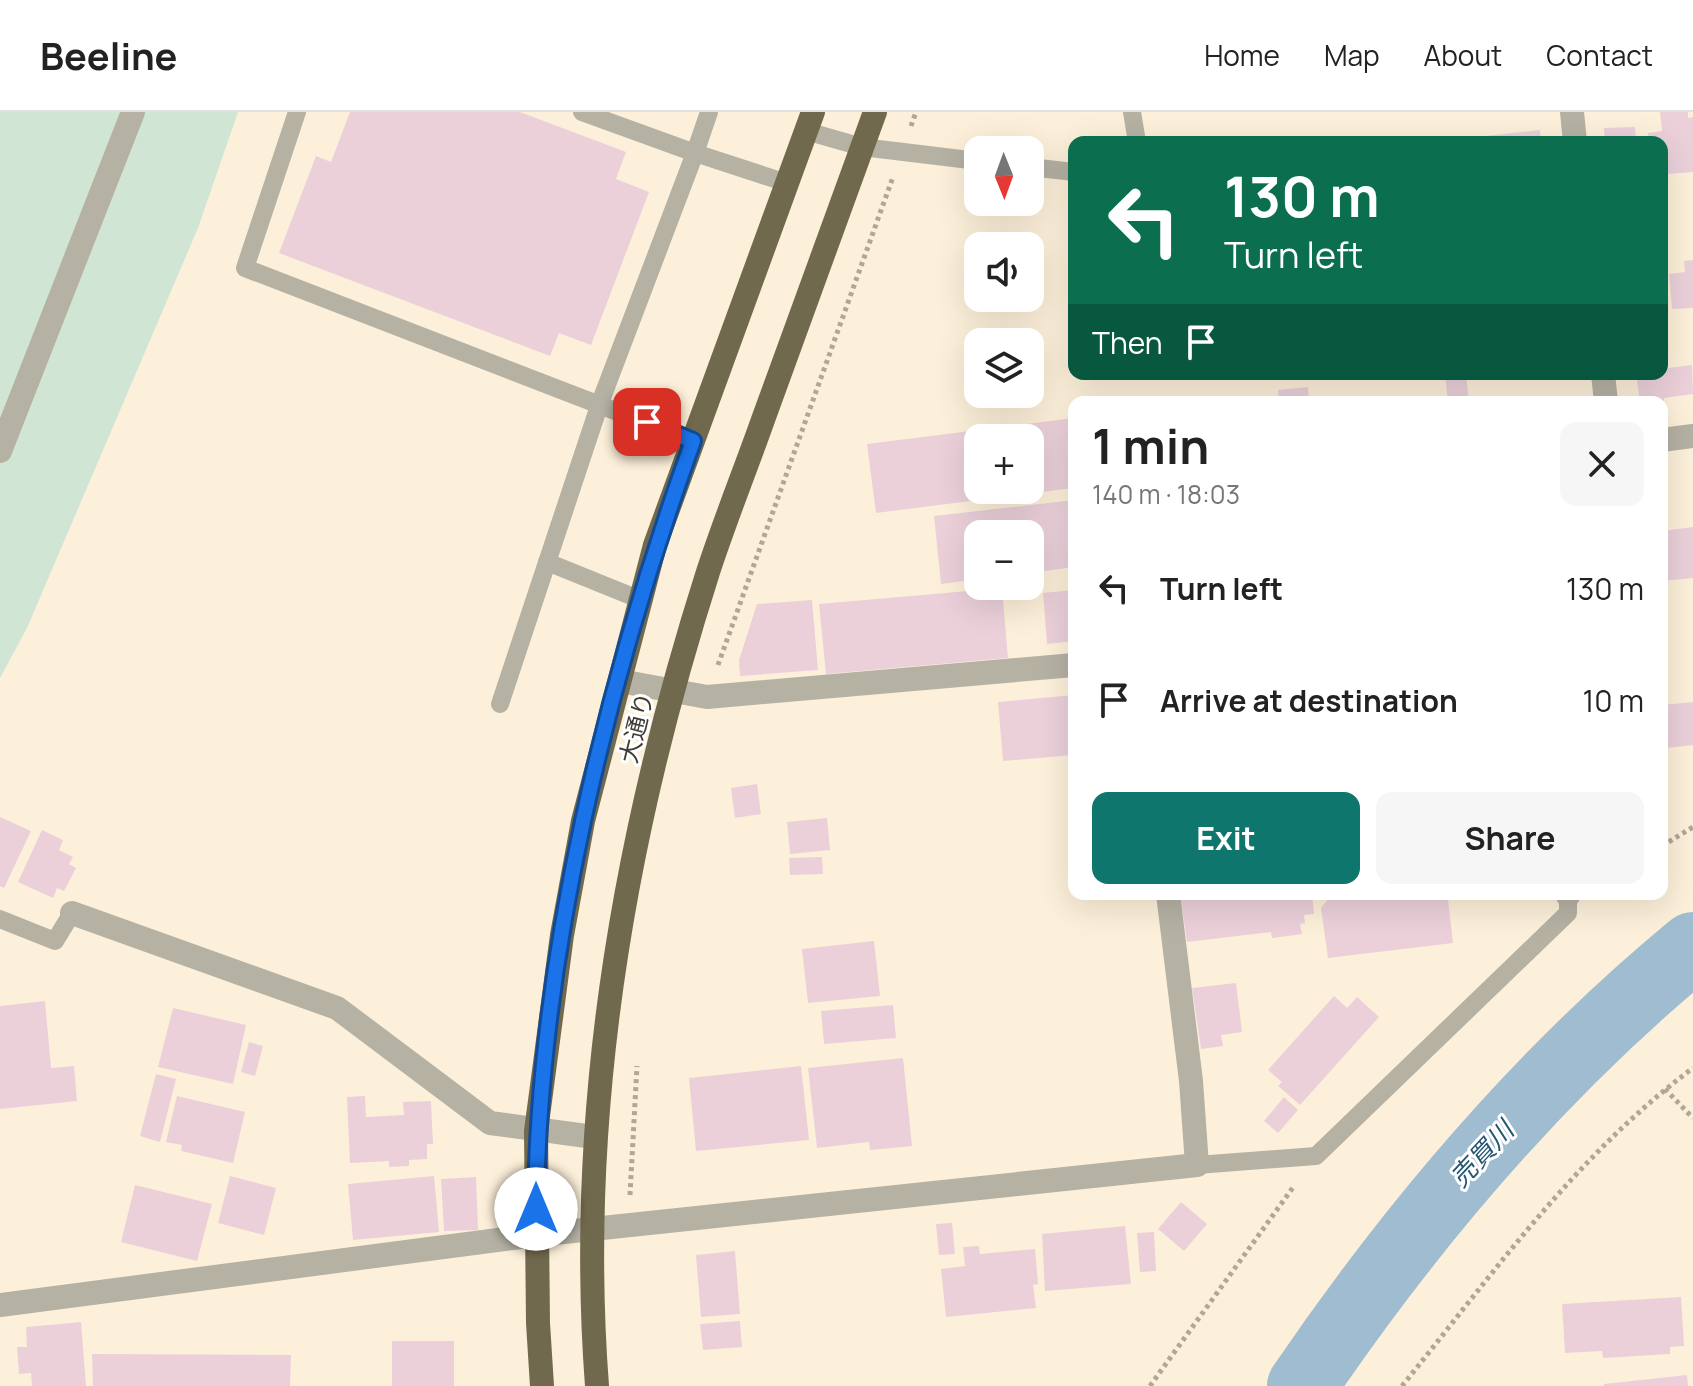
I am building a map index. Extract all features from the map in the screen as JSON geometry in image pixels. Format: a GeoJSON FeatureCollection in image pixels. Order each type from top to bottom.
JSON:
{"type":"FeatureCollection","features":[{"type":"Feature","properties":{"kind":"highway","name":"大通り"},"geometry":{"type":"LineString","coordinates":[[597,1386],[592,1320],[594,1137],[613,961],[638,836],[708,572],[875,112]]}},
{"type":"Feature","properties":{"kind":"highway","name":"大通り"},"geometry":{"type":"LineString","coordinates":[[542,1386],[536,1235],[536,1131],[575,864],[655,545],[810,121]]}},
{"type":"Feature","properties":{"kind":"street"},"geometry":{"type":"LineString","coordinates":[[0,451],[133,112]]}},
{"type":"Feature","properties":{"kind":"street"},"geometry":{"type":"LineString","coordinates":[[1572,112],[1574,136]]}},
{"type":"Feature","properties":{"kind":"street"},"geometry":{"type":"LineString","coordinates":[[1668,439],[1693,436]]}},
{"type":"Feature","properties":{"kind":"street"},"geometry":{"type":"LineString","coordinates":[[620,681],[707,697],[1068,666]]}},
{"type":"Feature","properties":{"kind":"street"},"geometry":{"type":"LineString","coordinates":[[0,1305],[536,1235],[1197,1165],[1191,1081],[1169,900]]}},
{"type":"Feature","properties":{"kind":"street"},"geometry":{"type":"LineString","coordinates":[[72,913],[337,1008],[490,1123],[594,1137]]}},
{"type":"Feature","properties":{"kind":"lane"},"geometry":{"type":"LineString","coordinates":[[297,112],[245,268],[693,441]]}},
{"type":"Feature","properties":{"kind":"lane"},"geometry":{"type":"LineString","coordinates":[[582,112],[787,183]]}},
{"type":"Feature","properties":{"kind":"lane"},"geometry":{"type":"LineString","coordinates":[[500,704],[600,403],[709,112]]}},
{"type":"Feature","properties":{"kind":"lane"},"geometry":{"type":"LineString","coordinates":[[1132,112],[1136,136]]}},
{"type":"Feature","properties":{"kind":"lane"},"geometry":{"type":"LineString","coordinates":[[810,121],[862,147],[964,159]]}},
{"type":"Feature","properties":{"kind":"lane"},"geometry":{"type":"LineString","coordinates":[[1044,169],[1068,171]]}},
{"type":"Feature","properties":{"kind":"lane"},"geometry":{"type":"LineString","coordinates":[[547,562],[641,600]]}},
{"type":"Feature","properties":{"kind":"lane"},"geometry":{"type":"LineString","coordinates":[[1197,1165],[1316,1156],[1568,913],[1569,900]]}},
{"type":"Feature","properties":{"kind":"lane"},"geometry":{"type":"LineString","coordinates":[[0,919],[55,941],[72,913]]}},
{"type":"Feature","properties":{"kind":"path"},"geometry":{"type":"LineString","coordinates":[[1668,842],[1693,827]]}},
{"type":"Feature","properties":{"kind":"path"},"geometry":{"type":"LineString","coordinates":[[1402,1386],[1576,1172],[1665,1089],[1693,1068]]}},
{"type":"Feature","properties":{"kind":"path"},"geometry":{"type":"LineString","coordinates":[[1665,1089],[1693,1118]]}},
{"type":"Feature","properties":{"kind":"path"},"geometry":{"type":"LineString","coordinates":[[1150,1386],[1316,1156]]}},
{"type":"Feature","properties":{"kind":"green space"},"geometry":{"type":"Polygon","coordinates":[[[0,112],[238,112],[198,228],[27,628],[0,678],[0,112]]]}},
{"type":"Feature","properties":{"kind":"building"},"geometry":{"type":"Polygon","coordinates":[[[350,112],[520,112],[626,152],[616,179],[649,192],[591,345],[559,333],[550,356],[279,253],[316,156],[331,162],[350,112]]]}},
{"type":"Feature","properties":{"kind":"building"},"geometry":{"type":"Polygon","coordinates":[[[1660,112],[1688,112],[1688,118],[1693,117],[1693,172],[1668,174],[1668,136],[1648,136],[1648,133],[1662,131],[1660,112]]]}},
{"type":"Feature","properties":{"kind":"building"},"geometry":{"type":"Polygon","coordinates":[[[1635,127],[1636,136],[1605,136],[1604,128],[1635,127]]]}},
{"type":"Feature","properties":{"kind":"building"},"geometry":{"type":"Polygon","coordinates":[[[1540,130],[1540,136],[1484,136],[1540,130]]]}},
{"type":"Feature","properties":{"kind":"building"},"geometry":{"type":"Polygon","coordinates":[[[1693,260],[1693,308],[1672,309],[1669,274],[1685,272],[1684,261],[1693,260]]]}},
{"type":"Feature","properties":{"kind":"building"},"geometry":{"type":"Polygon","coordinates":[[[1692,365],[1693,394],[1668,397],[1639,396],[1637,380],[1668,380],[1668,368],[1692,365]]]}},
{"type":"Feature","properties":{"kind":"building"},"geometry":{"type":"Polygon","coordinates":[[[1446,380],[1467,380],[1468,396],[1447,396],[1446,380]]]}},
{"type":"Feature","properties":{"kind":"building"},"geometry":{"type":"Polygon","coordinates":[[[1308,387],[1309,396],[1278,396],[1278,390],[1308,387]]]}},
{"type":"Feature","properties":{"kind":"building"},"geometry":{"type":"Polygon","coordinates":[[[1068,419],[1068,489],[1044,492],[1044,424],[1026,424],[1068,419]]]}},
{"type":"Feature","properties":{"kind":"building"},"geometry":{"type":"Polygon","coordinates":[[[964,432],[964,502],[876,513],[867,444],[964,432]]]}},
{"type":"Feature","properties":{"kind":"building"},"geometry":{"type":"Polygon","coordinates":[[[1068,501],[1068,568],[1044,571],[1044,520],[964,520],[964,581],[941,584],[934,516],[1068,501]]]}},
{"type":"Feature","properties":{"kind":"building"},"geometry":{"type":"Polygon","coordinates":[[[1693,527],[1693,578],[1668,580],[1668,530],[1693,527]]]}},
{"type":"Feature","properties":{"kind":"building"},"geometry":{"type":"Polygon","coordinates":[[[964,591],[964,600],[1003,600],[1008,658],[826,674],[819,604],[964,591]]]}},
{"type":"Feature","properties":{"kind":"building"},"geometry":{"type":"Polygon","coordinates":[[[1068,591],[1068,642],[1047,644],[1044,593],[1068,591]]]}},
{"type":"Feature","properties":{"kind":"building"},"geometry":{"type":"Polygon","coordinates":[[[812,600],[818,670],[740,676],[739,660],[757,604],[812,600]]]}},
{"type":"Feature","properties":{"kind":"building"},"geometry":{"type":"Polygon","coordinates":[[[1068,696],[1068,756],[1003,761],[998,702],[1068,696]]]}},
{"type":"Feature","properties":{"kind":"building"},"geometry":{"type":"Polygon","coordinates":[[[1693,702],[1693,745],[1668,748],[1668,704],[1693,702]]]}},
{"type":"Feature","properties":{"kind":"building"},"geometry":{"type":"Polygon","coordinates":[[[757,784],[761,814],[735,818],[731,788],[757,784]]]}},
{"type":"Feature","properties":{"kind":"building"},"geometry":{"type":"Polygon","coordinates":[[[0,817],[31,831],[4,888],[0,886],[0,817]]]}},
{"type":"Feature","properties":{"kind":"building"},"geometry":{"type":"Polygon","coordinates":[[[827,818],[830,850],[790,854],[787,822],[827,818]]]}},
{"type":"Feature","properties":{"kind":"building"},"geometry":{"type":"Polygon","coordinates":[[[42,830],[63,840],[59,850],[73,857],[69,864],[76,868],[64,891],[57,888],[53,898],[18,882],[42,830]]]}},
{"type":"Feature","properties":{"kind":"building"},"geometry":{"type":"Polygon","coordinates":[[[822,857],[823,874],[790,875],[789,858],[822,857]]]}},
{"type":"Feature","properties":{"kind":"building"},"geometry":{"type":"Polygon","coordinates":[[[1181,900],[1313,900],[1314,914],[1304,915],[1305,923],[1300,924],[1302,934],[1272,938],[1271,932],[1187,942],[1181,900]]]}},
{"type":"Feature","properties":{"kind":"building"},"geometry":{"type":"Polygon","coordinates":[[[1327,900],[1448,900],[1453,943],[1328,958],[1321,908],[1327,900]]]}},
{"type":"Feature","properties":{"kind":"building"},"geometry":{"type":"Polygon","coordinates":[[[874,941],[880,996],[808,1003],[802,949],[874,941]]]}},
{"type":"Feature","properties":{"kind":"building"},"geometry":{"type":"Polygon","coordinates":[[[1236,983],[1242,1032],[1221,1035],[1223,1046],[1201,1049],[1192,988],[1236,983]]]}},
{"type":"Feature","properties":{"kind":"building"},"geometry":{"type":"Polygon","coordinates":[[[1334,996],[1347,1008],[1357,997],[1379,1017],[1300,1105],[1278,1086],[1282,1082],[1268,1070],[1334,996]]]}},
{"type":"Feature","properties":{"kind":"building"},"geometry":{"type":"Polygon","coordinates":[[[45,1001],[51,1068],[74,1066],[77,1101],[0,1109],[0,1006],[45,1001]]]}},
{"type":"Feature","properties":{"kind":"building"},"geometry":{"type":"Polygon","coordinates":[[[893,1005],[896,1038],[824,1044],[821,1011],[893,1005]]]}},
{"type":"Feature","properties":{"kind":"building"},"geometry":{"type":"Polygon","coordinates":[[[173,1008],[246,1025],[233,1084],[158,1067],[173,1008]]]}},
{"type":"Feature","properties":{"kind":"building"},"geometry":{"type":"Polygon","coordinates":[[[249,1042],[263,1046],[255,1076],[241,1072],[249,1042]]]}},
{"type":"Feature","properties":{"kind":"building"},"geometry":{"type":"Polygon","coordinates":[[[903,1058],[912,1146],[870,1150],[869,1142],[817,1148],[808,1068],[903,1058]]]}},
{"type":"Feature","properties":{"kind":"building"},"geometry":{"type":"Polygon","coordinates":[[[801,1066],[809,1140],[696,1151],[689,1078],[801,1066]]]}},
{"type":"Feature","properties":{"kind":"building"},"geometry":{"type":"Polygon","coordinates":[[[156,1074],[176,1079],[160,1142],[140,1136],[156,1074]]]}},
{"type":"Feature","properties":{"kind":"building"},"geometry":{"type":"Polygon","coordinates":[[[177,1096],[245,1112],[233,1163],[181,1151],[182,1145],[166,1142],[177,1096]]]}},
{"type":"Feature","properties":{"kind":"building"},"geometry":{"type":"Polygon","coordinates":[[[365,1096],[366,1117],[404,1115],[403,1102],[431,1101],[433,1144],[427,1144],[427,1159],[409,1160],[409,1166],[389,1167],[389,1161],[350,1163],[347,1097],[365,1096]]]}},
{"type":"Feature","properties":{"kind":"building"},"geometry":{"type":"Polygon","coordinates":[[[1284,1097],[1298,1110],[1278,1133],[1264,1121],[1284,1097]]]}},
{"type":"Feature","properties":{"kind":"building"},"geometry":{"type":"Polygon","coordinates":[[[230,1176],[276,1188],[264,1235],[218,1223],[230,1176]]]}},
{"type":"Feature","properties":{"kind":"building"},"geometry":{"type":"Polygon","coordinates":[[[434,1176],[439,1232],[353,1240],[348,1184],[434,1176]]]}},
{"type":"Feature","properties":{"kind":"building"},"geometry":{"type":"Polygon","coordinates":[[[476,1177],[478,1230],[444,1231],[441,1179],[476,1177]]]}},
{"type":"Feature","properties":{"kind":"building"},"geometry":{"type":"Polygon","coordinates":[[[135,1185],[212,1204],[197,1261],[121,1242],[135,1185]]]}},
{"type":"Feature","properties":{"kind":"building"},"geometry":{"type":"Polygon","coordinates":[[[1181,1202],[1207,1224],[1184,1251],[1158,1229],[1181,1202]]]}},
{"type":"Feature","properties":{"kind":"building"},"geometry":{"type":"Polygon","coordinates":[[[952,1223],[955,1254],[939,1255],[936,1224],[952,1223]]]}},
{"type":"Feature","properties":{"kind":"building"},"geometry":{"type":"Polygon","coordinates":[[[1125,1226],[1131,1284],[1045,1291],[1042,1234],[1125,1226]]]}},
{"type":"Feature","properties":{"kind":"building"},"geometry":{"type":"Polygon","coordinates":[[[1154,1232],[1156,1271],[1140,1272],[1137,1233],[1154,1232]]]}},
{"type":"Feature","properties":{"kind":"building"},"geometry":{"type":"Polygon","coordinates":[[[979,1246],[980,1254],[1035,1249],[1038,1284],[1033,1285],[1036,1308],[946,1317],[941,1269],[965,1266],[963,1247],[979,1246]]]}},
{"type":"Feature","properties":{"kind":"building"},"geometry":{"type":"Polygon","coordinates":[[[735,1251],[740,1314],[701,1317],[696,1255],[735,1251]]]}},
{"type":"Feature","properties":{"kind":"building"},"geometry":{"type":"Polygon","coordinates":[[[1681,1297],[1684,1346],[1670,1347],[1670,1354],[1603,1358],[1602,1351],[1565,1353],[1562,1304],[1681,1297]]]}},
{"type":"Feature","properties":{"kind":"building"},"geometry":{"type":"Polygon","coordinates":[[[740,1321],[742,1347],[703,1350],[700,1324],[740,1321]]]}},
{"type":"Feature","properties":{"kind":"building"},"geometry":{"type":"Polygon","coordinates":[[[81,1322],[86,1386],[32,1386],[31,1373],[19,1374],[17,1347],[27,1347],[26,1327],[81,1322]]]}},
{"type":"Feature","properties":{"kind":"building"},"geometry":{"type":"Polygon","coordinates":[[[392,1341],[454,1341],[454,1386],[392,1386],[392,1341]]]}},
{"type":"Feature","properties":{"kind":"building"},"geometry":{"type":"Polygon","coordinates":[[[92,1354],[291,1355],[290,1386],[93,1386],[92,1354]]]}},
{"type":"Feature","properties":{"kind":"building"},"geometry":{"type":"Polygon","coordinates":[[[1687,1375],[1688,1386],[1604,1386],[1604,1384],[1687,1375]]]}},
{"type":"Feature","properties":{"kind":"waterway","name":"売買川"},"geometry":{"type":"LineString","coordinates":[[1302,1386],[1388,1266],[1482,1153],[1583,1046],[1693,947]]}},
{"type":"Feature","properties":{"kind":"route"},"geometry":{"type":"LineString","coordinates":[[536,1209],[536,1131],[562,935],[583,821],[655,545],[693,441],[647,422]]}}]}
